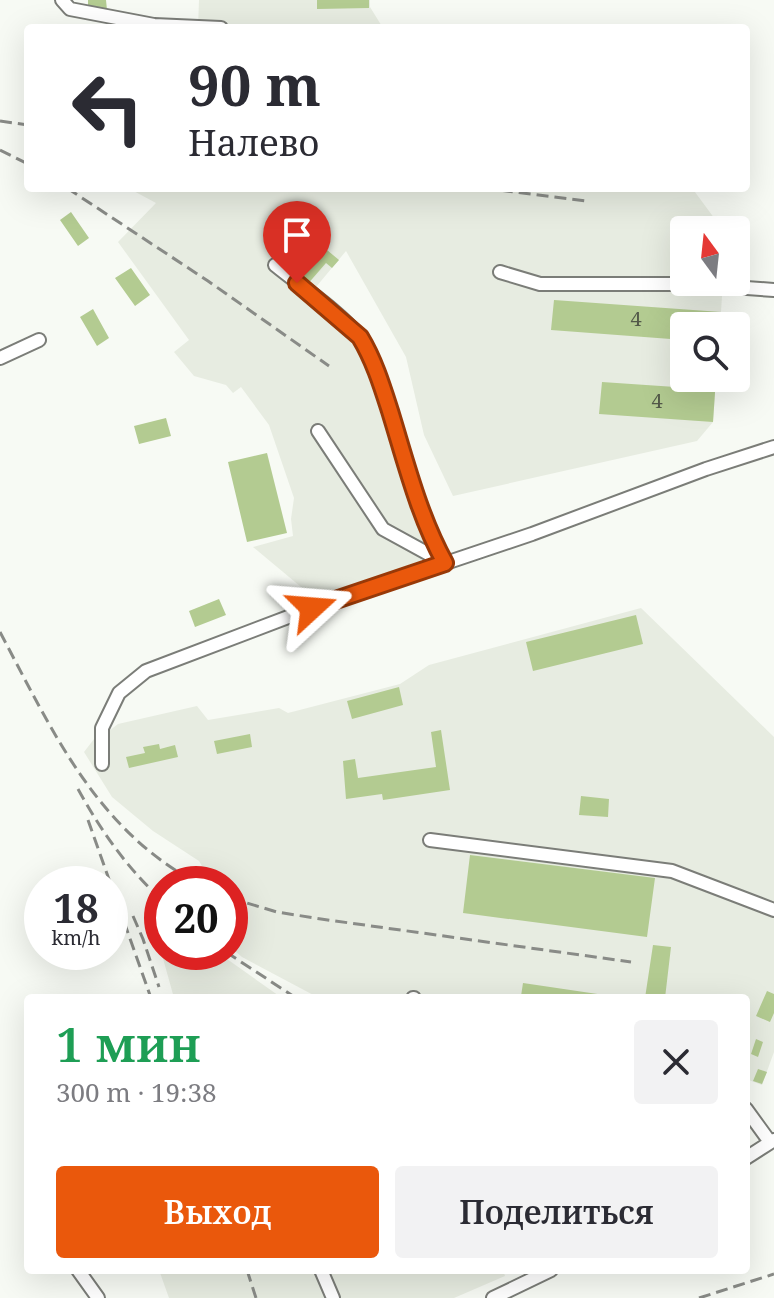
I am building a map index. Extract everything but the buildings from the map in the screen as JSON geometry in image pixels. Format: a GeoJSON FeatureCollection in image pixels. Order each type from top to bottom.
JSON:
{"type":"FeatureCollection","features":[{"type":"Feature","properties":{"kind":"street"},"geometry":{"type":"LineString","coordinates":[[62,0],[70,9],[149,24]]}},
{"type":"Feature","properties":{"kind":"street"},"geometry":{"type":"LineString","coordinates":[[275,265],[342,320],[366,347],[379,376],[423,517],[445,563]]}},
{"type":"Feature","properties":{"kind":"street"},"geometry":{"type":"LineString","coordinates":[[500,272],[540,284],[691,284],[774,290]]}},
{"type":"Feature","properties":{"kind":"street"},"geometry":{"type":"LineString","coordinates":[[0,358],[39,340]]}},
{"type":"Feature","properties":{"kind":"street"},"geometry":{"type":"LineString","coordinates":[[318,431],[383,529],[445,563]]}},
{"type":"Feature","properties":{"kind":"street"},"geometry":{"type":"LineString","coordinates":[[102,764],[102,728],[119,693],[146,671],[312,608],[532,534],[774,447]]}},
{"type":"Feature","properties":{"kind":"street"},"geometry":{"type":"LineString","coordinates":[[430,840],[672,871],[774,910]]}},
{"type":"Feature","properties":{"kind":"street"},"geometry":{"type":"LineString","coordinates":[[750,1118],[762,1144]]}},
{"type":"Feature","properties":{"kind":"street"},"geometry":{"type":"LineString","coordinates":[[81,1274],[98,1298]]}},
{"type":"Feature","properties":{"kind":"street"},"geometry":{"type":"LineString","coordinates":[[323,1274],[333,1298]]}},
{"type":"Feature","properties":{"kind":"street"},"geometry":{"type":"LineString","coordinates":[[493,1298],[543,1274]]}},
{"type":"Feature","properties":{"kind":"shaded area"},"geometry":{"type":"Polygon","coordinates":[[[199,0],[370,0],[370,7],[381,24],[198,24],[199,0]]]}},
{"type":"Feature","properties":{"kind":"shaded area"},"geometry":{"type":"Polygon","coordinates":[[[135,192],[695,192],[713,216],[670,216],[670,296],[722,296],[721,312],[670,312],[670,392],[715,392],[713,422],[697,441],[453,496],[424,435],[406,357],[346,251],[306,299],[359,349],[425,546],[420,565],[325,597],[307,592],[253,547],[293,536],[291,519],[294,498],[269,425],[241,387],[233,393],[226,385],[194,376],[174,352],[189,340],[118,242],[156,203],[135,192]]]}},
{"type":"Feature","properties":{"kind":"shaded area"},"geometry":{"type":"Polygon","coordinates":[[[641,608],[774,737],[774,1052],[762,1085],[750,1080],[750,994],[311,994],[248,960],[248,866],[202,866],[112,797],[84,752],[94,739],[97,728],[109,731],[118,724],[197,706],[208,720],[279,708],[288,713],[400,684],[429,665],[641,608]]]}},
{"type":"Feature","properties":{"kind":"shaded area"},"geometry":{"type":"Polygon","coordinates":[[[166,970],[242,970],[276,994],[173,994],[166,970]]]}},
{"type":"Feature","properties":{"kind":"shaded area"},"geometry":{"type":"Polygon","coordinates":[[[160,1274],[505,1276],[454,1298],[169,1298],[160,1274]]]}},
{"type":"Feature","properties":{"kind":"railway"},"geometry":{"type":"LineString","coordinates":[[0,121],[24,124]]}},
{"type":"Feature","properties":{"kind":"railway"},"geometry":{"type":"LineString","coordinates":[[0,150],[24,162]]}},
{"type":"Feature","properties":{"kind":"railway"},"geometry":{"type":"LineString","coordinates":[[73,192],[329,366]]}},
{"type":"Feature","properties":{"kind":"railway"},"geometry":{"type":"LineString","coordinates":[[515,192],[586,201]]}},
{"type":"Feature","properties":{"kind":"railway"},"geometry":{"type":"LineString","coordinates":[[0,632],[80,774],[132,836],[170,866]]}},
{"type":"Feature","properties":{"kind":"railway"},"geometry":{"type":"LineString","coordinates":[[78,789],[96,820],[144,882]]}},
{"type":"Feature","properties":{"kind":"railway"},"geometry":{"type":"LineString","coordinates":[[88,820],[150,994]]}},
{"type":"Feature","properties":{"kind":"railway"},"geometry":{"type":"LineString","coordinates":[[248,903],[321,919],[631,962]]}},
{"type":"Feature","properties":{"kind":"railway"},"geometry":{"type":"LineString","coordinates":[[133,916],[159,987]]}},
{"type":"Feature","properties":{"kind":"railway"},"geometry":{"type":"LineString","coordinates":[[248,966],[290,994]]}},
{"type":"Feature","properties":{"kind":"railway"},"geometry":{"type":"LineString","coordinates":[[248,1274],[256,1298]]}},
{"type":"Feature","properties":{"kind":"railway"},"geometry":{"type":"LineString","coordinates":[[699,1298],[774,1274]]}},
{"type":"Feature","properties":{"kind":"route"},"geometry":{"type":"LineString","coordinates":[[297,283],[342,320],[366,347],[379,376],[423,517],[445,563],[312,608]]}}]}
